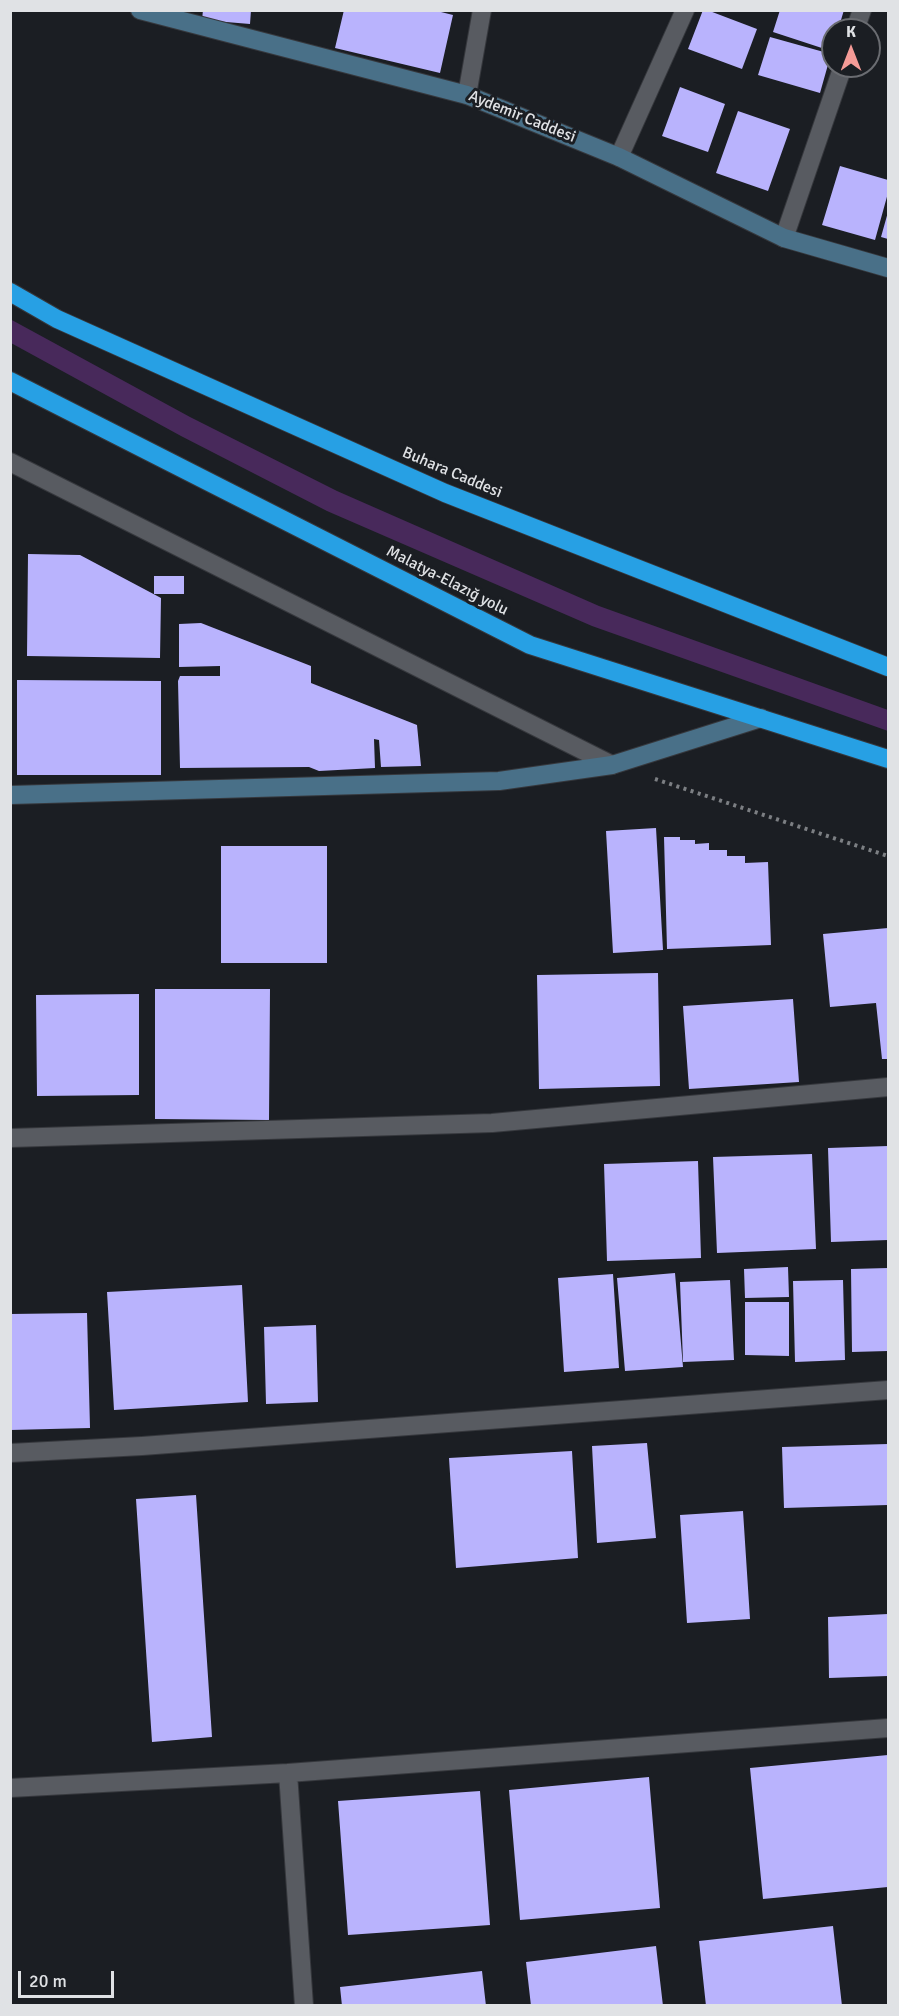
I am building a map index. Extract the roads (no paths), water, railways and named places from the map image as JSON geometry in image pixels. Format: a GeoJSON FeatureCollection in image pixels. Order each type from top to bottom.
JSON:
{"type":"FeatureCollection","features":[{"type":"Feature","properties":{"kind":"highway","name":"Buhara Caddesi"},"geometry":{"type":"LineString","coordinates":[[10,292],[57,319],[445,493],[888,667]]}},
{"type":"Feature","properties":{"kind":"highway","name":"Malatya-Elazığ yolu"},"geometry":{"type":"LineString","coordinates":[[12,388],[530,645],[888,759]]}},
{"type":"Feature","properties":{"kind":"street","name":"Aydemir Caddesi"},"geometry":{"type":"LineString","coordinates":[[140,10],[467,95],[619,157],[784,238],[888,268]]}},
{"type":"Feature","properties":{"kind":"street"},"geometry":{"type":"LineString","coordinates":[[467,95],[483,10]]}},
{"type":"Feature","properties":{"kind":"street"},"geometry":{"type":"LineString","coordinates":[[619,157],[685,10]]}},
{"type":"Feature","properties":{"kind":"street"},"geometry":{"type":"LineString","coordinates":[[784,238],[839,78]]}},
{"type":"Feature","properties":{"kind":"street"},"geometry":{"type":"LineString","coordinates":[[10,462],[612,765]]}},
{"type":"Feature","properties":{"kind":"street"},"geometry":{"type":"LineString","coordinates":[[10,795],[499,781],[612,765],[761,718]]}},
{"type":"Feature","properties":{"kind":"street"},"geometry":{"type":"LineString","coordinates":[[10,1138],[492,1123],[888,1087]]}},
{"type":"Feature","properties":{"kind":"street"},"geometry":{"type":"LineString","coordinates":[[10,1453],[142,1446],[888,1390]]}},
{"type":"Feature","properties":{"kind":"street"},"geometry":{"type":"LineString","coordinates":[[10,1788],[288,1773],[888,1728]]}},
{"type":"Feature","properties":{"kind":"street"},"geometry":{"type":"LineString","coordinates":[[288,1773],[304,2006]]}}]}
